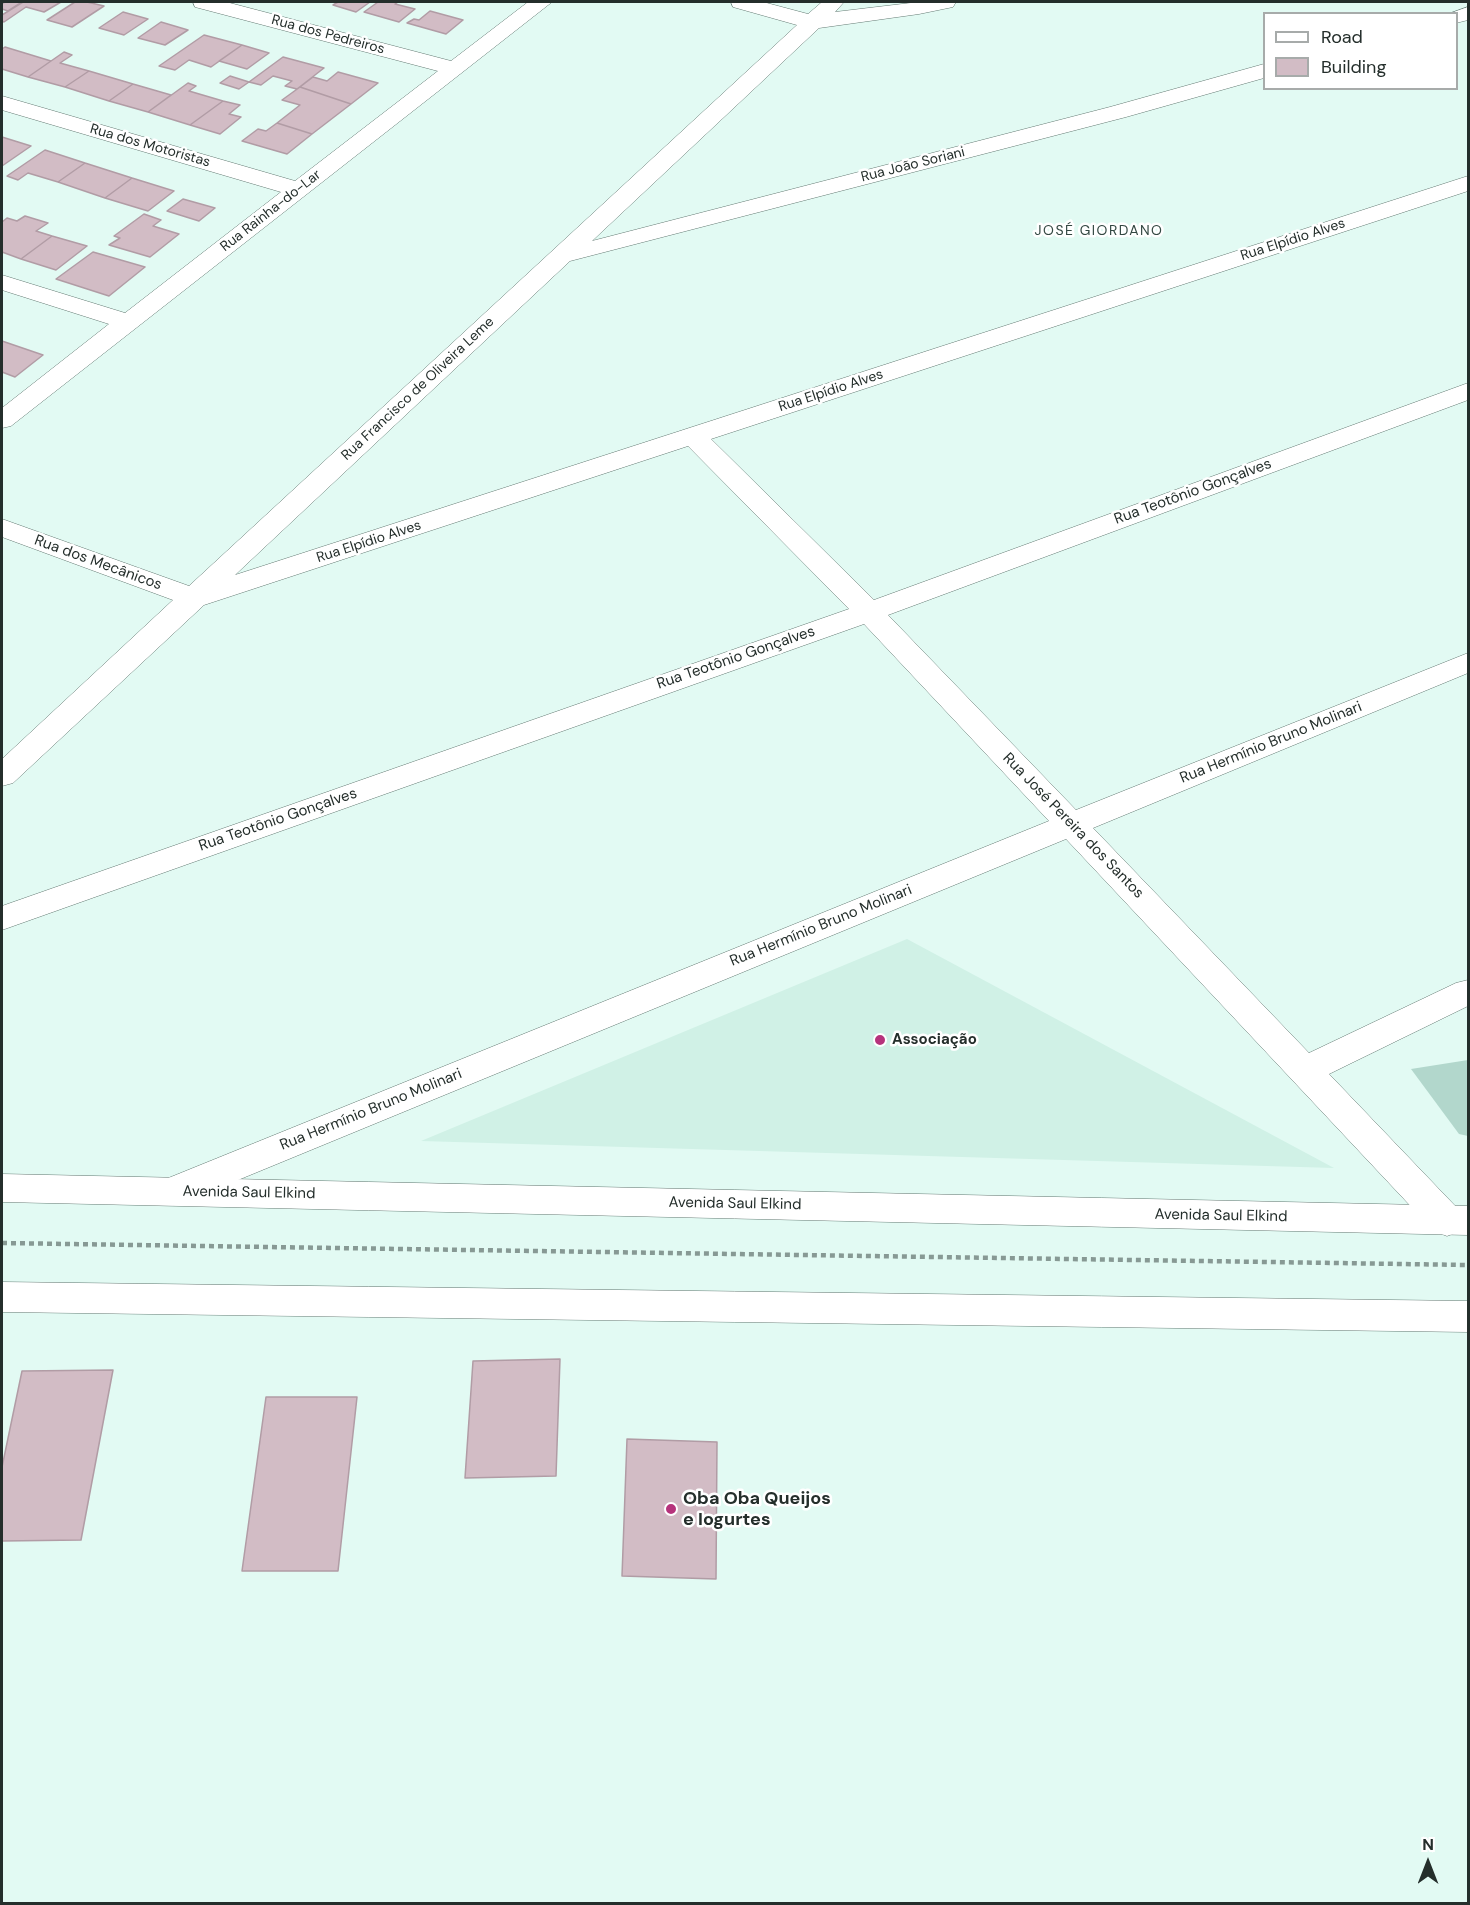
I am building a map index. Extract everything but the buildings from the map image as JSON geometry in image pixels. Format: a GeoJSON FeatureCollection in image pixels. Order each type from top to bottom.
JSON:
{"type":"FeatureCollection","features":[{"type":"Feature","properties":{"kind":"street","name":"Rua dos Pedreiros"},"geometry":{"type":"LineString","coordinates":[[203,2],[454,69]]}},
{"type":"Feature","properties":{"kind":"street","name":"Rua Rainha-do-Lar"},"geometry":{"type":"LineString","coordinates":[[2,420],[541,2]]}},
{"type":"Feature","properties":{"kind":"street"},"geometry":{"type":"LineString","coordinates":[[741,2],[812,21],[919,8],[945,2]]}},
{"type":"Feature","properties":{"kind":"street","name":"Rua Francisco de Oliveira Leme"},"geometry":{"type":"LineString","coordinates":[[2,776],[834,2]]}},
{"type":"Feature","properties":{"kind":"street","name":"Rua João Soriani"},"geometry":{"type":"LineString","coordinates":[[560,256],[1107,115],[1263,71]]}},
{"type":"Feature","properties":{"kind":"street","name":"Rua dos Motoristas"},"geometry":{"type":"LineString","coordinates":[[2,103],[299,190]]}},
{"type":"Feature","properties":{"kind":"street","name":"Rua Elpídio Alves"},"geometry":{"type":"LineString","coordinates":[[194,598],[1468,183]]}},
{"type":"Feature","properties":{"kind":"street"},"geometry":{"type":"LineString","coordinates":[[2,282],[128,322]]}},
{"type":"Feature","properties":{"kind":"street","name":"Rua Teotônio Gonçalves"},"geometry":{"type":"LineString","coordinates":[[2,918],[869,612],[1468,391]]}},
{"type":"Feature","properties":{"kind":"street","name":"Rua José Pereira dos Santos"},"geometry":{"type":"LineString","coordinates":[[693,436],[869,612],[1305,1070],[1458,1221]]}},
{"type":"Feature","properties":{"kind":"street","name":"Rua dos Mecânicos"},"geometry":{"type":"LineString","coordinates":[[2,527],[194,598]]}},
{"type":"Feature","properties":{"kind":"street","name":"Rua Hermínio Bruno Molinari"},"geometry":{"type":"LineString","coordinates":[[174,1191],[1468,662]]}},
{"type":"Feature","properties":{"kind":"street"},"geometry":{"type":"LineString","coordinates":[[1305,1070],[1468,993]]}},
{"type":"Feature","properties":{"kind":"street","name":"Avenida Saul Elkind"},"geometry":{"type":"LineString","coordinates":[[2,1188],[1458,1221]]}},
{"type":"Feature","properties":{"kind":"street"},"geometry":{"type":"LineString","coordinates":[[2,1297],[1468,1317]]}},
{"type":"Feature","properties":{"kind":"path"},"geometry":{"type":"LineString","coordinates":[[2,1243],[1468,1265]]}},
{"type":"Feature","properties":{"kind":"shaded area","name":"Associação"},"geometry":{"type":"Polygon","coordinates":[[[907,939],[1334,1168],[421,1141],[907,939]]]}},
{"type":"Feature","properties":{"kind":"shaded area"},"geometry":{"type":"Polygon","coordinates":[[[1468,1060],[1468,1136],[1459,1134],[1411,1069],[1468,1060]]]}},
{"type":"Feature","properties":{"kind":"place","name":"Associação"},"geometry":{"type":"Point","coordinates":[880,1040]}},
{"type":"Feature","properties":{"kind":"place","name":"Oba Oba Queijos e Iogurtes"},"geometry":{"type":"Point","coordinates":[671,1509]}},
{"type":"Feature","properties":{"kind":"district","name":"JOSÉ GIORDANO"},"geometry":{"type":"Point","coordinates":[1099,231]}}]}
